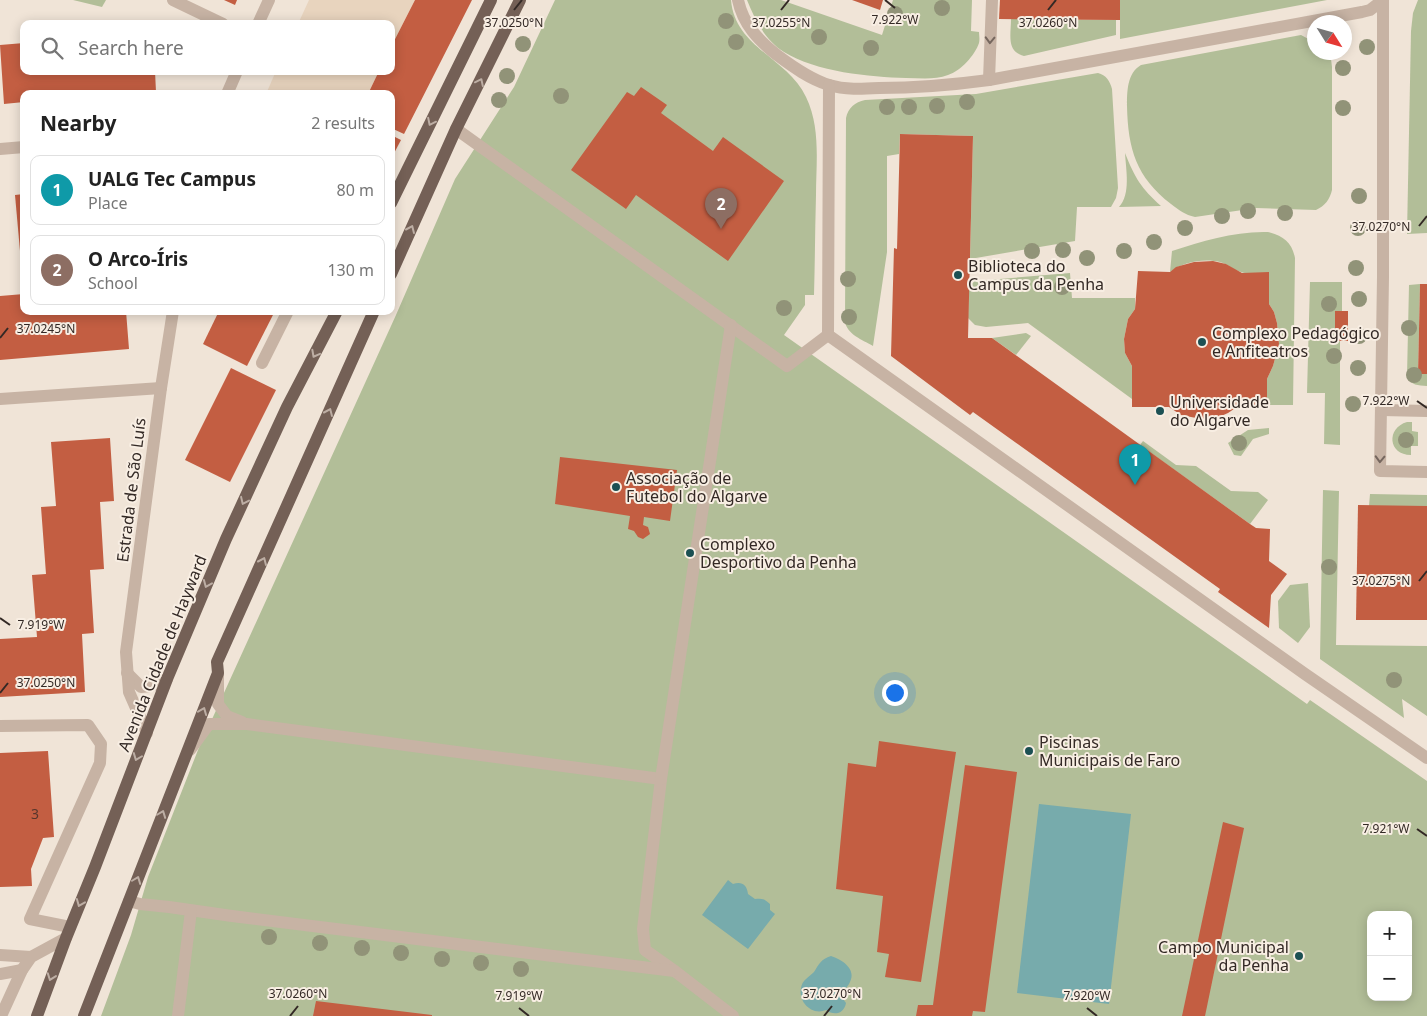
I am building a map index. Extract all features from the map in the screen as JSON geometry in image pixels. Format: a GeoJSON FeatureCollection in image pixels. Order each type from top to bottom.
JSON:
{"type":"FeatureCollection","features":[{"type":"Feature","properties":{"kind":"main road"},"geometry":{"type":"LineString","coordinates":[[395,195],[491,0]]}},
{"type":"Feature","properties":{"kind":"main road"},"geometry":{"type":"LineString","coordinates":[[395,265],[456,130],[520,0]]}},
{"type":"Feature","properties":{"kind":"main road","name":"Avenida Cidade de Hayward"},"geometry":{"type":"LineString","coordinates":[[37,1016],[167,679],[226,539],[287,407],[335,315]]}},
{"type":"Feature","properties":{"kind":"main road"},"geometry":{"type":"LineString","coordinates":[[84,1016],[218,673],[217,662],[372,315]]}},
{"type":"Feature","properties":{"kind":"street"},"geometry":{"type":"LineString","coordinates":[[173,0],[215,20]]}},
{"type":"Feature","properties":{"kind":"street"},"geometry":{"type":"LineString","coordinates":[[260,20],[269,0]]}},
{"type":"Feature","properties":{"kind":"street"},"geometry":{"type":"LineString","coordinates":[[738,0],[747,24],[770,50],[798,71],[813,79],[841,88],[856,89],[953,85],[989,80],[1362,12],[1370,10],[1383,0]]}},
{"type":"Feature","properties":{"kind":"street"},"geometry":{"type":"LineString","coordinates":[[989,80],[992,0]]}},
{"type":"Feature","properties":{"kind":"street"},"geometry":{"type":"LineString","coordinates":[[1383,0],[1382,410],[1380,471],[1427,472]]}},
{"type":"Feature","properties":{"kind":"street"},"geometry":{"type":"LineString","coordinates":[[229,90],[235,75]]}},
{"type":"Feature","properties":{"kind":"street"},"geometry":{"type":"LineString","coordinates":[[828,335],[829,85]]}},
{"type":"Feature","properties":{"kind":"street"},"geometry":{"type":"LineString","coordinates":[[456,130],[787,366],[828,335]]}},
{"type":"Feature","properties":{"kind":"street"},"geometry":{"type":"LineString","coordinates":[[0,149],[20,147]]}},
{"type":"Feature","properties":{"kind":"street","name":"Estrada de São Luís"},"geometry":{"type":"LineString","coordinates":[[146,733],[129,692],[126,652],[172,315]]}},
{"type":"Feature","properties":{"kind":"street"},"geometry":{"type":"LineString","coordinates":[[262,363],[286,315]]}},
{"type":"Feature","properties":{"kind":"street"},"geometry":{"type":"LineString","coordinates":[[731,325],[661,779],[643,929],[645,950],[733,1016]]}},
{"type":"Feature","properties":{"kind":"street"},"geometry":{"type":"LineString","coordinates":[[828,335],[1305,674],[1427,758]]}},
{"type":"Feature","properties":{"kind":"street"},"geometry":{"type":"LineString","coordinates":[[0,399],[161,388]]}},
{"type":"Feature","properties":{"kind":"street"},"geometry":{"type":"LineString","coordinates":[[1382,410],[1427,411]]}},
{"type":"Feature","properties":{"kind":"street"},"geometry":{"type":"LineString","coordinates":[[127,673],[141,688],[167,679]]}},
{"type":"Feature","properties":{"kind":"street"},"geometry":{"type":"LineString","coordinates":[[218,673],[218,704],[227,716],[247,724]]}},
{"type":"Feature","properties":{"kind":"street"},"geometry":{"type":"LineString","coordinates":[[185,756],[209,724],[247,724],[661,779]]}},
{"type":"Feature","properties":{"kind":"street"},"geometry":{"type":"LineString","coordinates":[[0,726],[88,725],[101,744],[100,763],[30,919],[68,933]]}},
{"type":"Feature","properties":{"kind":"street"},"geometry":{"type":"LineString","coordinates":[[129,901],[191,911],[676,972]]}},
{"type":"Feature","properties":{"kind":"street"},"geometry":{"type":"LineString","coordinates":[[178,1016],[191,911]]}},
{"type":"Feature","properties":{"kind":"street"},"geometry":{"type":"LineString","coordinates":[[1,1016],[22,970],[31,957],[68,933]]}},
{"type":"Feature","properties":{"kind":"street"},"geometry":{"type":"LineString","coordinates":[[0,955],[31,957]]}},
{"type":"Feature","properties":{"kind":"street"},"geometry":{"type":"LineString","coordinates":[[0,974],[22,970]]}},
{"type":"Feature","properties":{"kind":"green space"},"geometry":{"type":"Polygon","coordinates":[[[73,0],[106,0],[102,7],[73,0]]]}},
{"type":"Feature","properties":{"kind":"green space","name":"Complexo Desportivo da Penha"},"geometry":{"type":"Polygon","coordinates":[[[555,0],[731,0],[735,16],[742,30],[752,42],[798,84],[811,109],[816,133],[814,295],[805,295],[805,305],[784,335],[1307,704],[1310,700],[1427,781],[1427,1016],[101,1016],[131,935],[148,877],[198,750],[396,315],[455,179],[514,87],[555,0]]]}},
{"type":"Feature","properties":{"kind":"green space"},"geometry":{"type":"Polygon","coordinates":[[[747,0],[781,0],[882,35],[893,0],[972,0],[971,31],[979,32],[979,42],[967,62],[953,73],[943,77],[860,75],[827,69],[797,59],[784,52],[771,42],[761,29],[747,0]]]}},
{"type":"Feature","properties":{"kind":"green space"},"geometry":{"type":"Polygon","coordinates":[[[1120,0],[1327,0],[1120,39],[1120,0]]]}},
{"type":"Feature","properties":{"kind":"green space"},"geometry":{"type":"Polygon","coordinates":[[[1418,0],[1427,0],[1427,233],[1407,234],[1411,31],[1413,13],[1418,0]]]}},
{"type":"Feature","properties":{"kind":"green space"},"geometry":{"type":"Polygon","coordinates":[[[1011,19],[1116,20],[1116,35],[1024,56],[1018,54],[1012,46],[1010,36],[1011,19]]]}},
{"type":"Feature","properties":{"kind":"green space"},"geometry":{"type":"Polygon","coordinates":[[[1301,35],[1307,38],[1307,60],[1331,60],[1332,67],[1332,190],[1327,202],[1316,210],[1256,208],[1195,217],[1185,214],[1159,194],[1150,183],[1136,161],[1132,149],[1128,121],[1128,89],[1130,78],[1136,68],[1141,65],[1301,35]]]}},
{"type":"Feature","properties":{"kind":"green space"},"geometry":{"type":"Polygon","coordinates":[[[1098,73],[1107,79],[1112,89],[1118,188],[1116,198],[1111,207],[1077,207],[1075,241],[970,259],[973,136],[900,134],[899,154],[887,156],[887,252],[873,346],[848,330],[845,321],[846,118],[852,106],[865,100],[976,94],[1098,73]]]}},
{"type":"Feature","properties":{"kind":"green space"},"geometry":{"type":"Polygon","coordinates":[[[1125,153],[1139,182],[1161,206],[1119,207],[1123,202],[1126,189],[1125,153]]]}},
{"type":"Feature","properties":{"kind":"green space"},"geometry":{"type":"Polygon","coordinates":[[[1268,232],[1278,235],[1286,241],[1292,248],[1295,258],[1293,405],[1267,405],[1267,379],[1279,344],[1277,323],[1274,312],[1269,304],[1269,273],[1244,273],[1223,263],[1207,260],[1187,263],[1170,272],[1172,251],[1231,235],[1268,232]]]}},
{"type":"Feature","properties":{"kind":"green space"},"geometry":{"type":"Polygon","coordinates":[[[1070,273],[1072,298],[1135,298],[1135,309],[1128,319],[1124,339],[1125,353],[1132,366],[1132,399],[1028,323],[986,327],[975,325],[968,318],[969,286],[975,281],[1070,273]]]}},
{"type":"Feature","properties":{"kind":"green space"},"geometry":{"type":"Polygon","coordinates":[[[1310,282],[1342,282],[1342,311],[1335,311],[1335,341],[1340,341],[1340,445],[1324,444],[1325,393],[1307,393],[1310,282]]]}},
{"type":"Feature","properties":{"kind":"green space"},"geometry":{"type":"Polygon","coordinates":[[[1420,284],[1418,374],[1427,374],[1427,386],[1413,383],[1407,376],[1409,285],[1420,284]]]}},
{"type":"Feature","properties":{"kind":"green space"},"geometry":{"type":"Polygon","coordinates":[[[1026,333],[1031,336],[1016,355],[992,338],[1026,333]]]}},
{"type":"Feature","properties":{"kind":"green space"},"geometry":{"type":"Polygon","coordinates":[[[1412,422],[1412,431],[1418,432],[1418,446],[1411,446],[1411,455],[1398,451],[1392,441],[1396,430],[1400,425],[1412,422]]]}},
{"type":"Feature","properties":{"kind":"green space"},"geometry":{"type":"Polygon","coordinates":[[[1269,428],[1269,434],[1253,439],[1241,456],[1234,455],[1228,443],[1248,430],[1269,428]]]}},
{"type":"Feature","properties":{"kind":"green space"},"geometry":{"type":"Polygon","coordinates":[[[1143,441],[1176,465],[1196,466],[1231,491],[1258,492],[1268,500],[1250,524],[1140,445],[1143,441]]]}},
{"type":"Feature","properties":{"kind":"green space"},"geometry":{"type":"Polygon","coordinates":[[[1323,490],[1339,491],[1336,645],[1427,646],[1427,716],[1402,699],[1404,718],[1320,659],[1323,490]]]}},
{"type":"Feature","properties":{"kind":"green space"},"geometry":{"type":"Polygon","coordinates":[[[1370,494],[1427,495],[1427,506],[1369,506],[1370,494]]]}},
{"type":"Feature","properties":{"kind":"green space"},"geometry":{"type":"Polygon","coordinates":[[[1308,583],[1310,627],[1298,643],[1279,628],[1278,601],[1290,585],[1308,583]]]}},
{"type":"Feature","properties":{"kind":"shaded area"},"geometry":{"type":"Polygon","coordinates":[[[309,0],[415,0],[395,39],[395,20],[300,20],[309,0]]]}},
{"type":"Feature","properties":{"kind":"shaded area"},"geometry":{"type":"Polygon","coordinates":[[[274,75],[377,75],[370,90],[268,90],[274,75]]]}},
{"type":"Feature","properties":{"kind":"water"},"geometry":{"type":"Polygon","coordinates":[[[1039,804],[1131,814],[1109,1004],[1017,993],[1039,804]]]}},
{"type":"Feature","properties":{"kind":"water"},"geometry":{"type":"Polygon","coordinates":[[[728,880],[733,884],[743,884],[748,894],[755,899],[767,901],[770,904],[770,910],[775,914],[748,949],[702,915],[728,880]]]}},
{"type":"Feature","properties":{"kind":"water"},"geometry":{"type":"Polygon","coordinates":[[[831,956],[847,965],[852,977],[840,995],[846,1003],[843,1010],[838,1013],[811,1009],[804,1003],[801,993],[804,981],[823,960],[831,956]]]}},
{"type":"Feature","properties":{"kind":"building"},"geometry":{"type":"Polygon","coordinates":[[[224,0],[237,0],[235,5],[224,0]]]}},
{"type":"Feature","properties":{"kind":"building"},"geometry":{"type":"Polygon","coordinates":[[[415,0],[472,0],[404,134],[395,130],[395,90],[370,90],[377,75],[395,75],[395,39],[415,0]]]}},
{"type":"Feature","properties":{"kind":"building"},"geometry":{"type":"Polygon","coordinates":[[[852,0],[883,0],[880,10],[852,0]]]}},
{"type":"Feature","properties":{"kind":"building"},"geometry":{"type":"Polygon","coordinates":[[[1000,0],[1120,0],[1120,20],[999,19],[1000,0]]]}},
{"type":"Feature","properties":{"kind":"building"},"geometry":{"type":"Polygon","coordinates":[[[20,43],[20,75],[155,75],[156,90],[20,90],[20,102],[4,104],[0,45],[20,43]]]}},
{"type":"Feature","properties":{"kind":"building"},"geometry":{"type":"Polygon","coordinates":[[[641,87],[667,105],[661,113],[713,151],[723,137],[784,181],[728,261],[636,195],[626,209],[571,170],[627,92],[634,96],[641,87]]]}},
{"type":"Feature","properties":{"kind":"building"},"geometry":{"type":"Polygon","coordinates":[[[900,134],[973,136],[968,338],[992,338],[1250,524],[1256,528],[1270,529],[1269,561],[1287,574],[1271,595],[1269,628],[1218,592],[1220,589],[973,412],[970,415],[891,356],[894,248],[897,249],[900,134]]]}},
{"type":"Feature","properties":{"kind":"building"},"geometry":{"type":"Polygon","coordinates":[[[395,137],[401,140],[395,151],[395,137]]]}},
{"type":"Feature","properties":{"kind":"building"},"geometry":{"type":"Polygon","coordinates":[[[20,194],[20,251],[15,195],[20,194]]]}},
{"type":"Feature","properties":{"kind":"building","name":"Complexo Pedagógico e Anfiteatros"},"geometry":{"type":"Polygon","coordinates":[[[1213,261],[1226,264],[1242,273],[1269,272],[1269,304],[1274,312],[1277,323],[1279,344],[1267,379],[1267,405],[1237,407],[1219,417],[1201,419],[1181,415],[1169,407],[1132,407],[1132,366],[1125,353],[1124,339],[1128,319],[1135,309],[1138,271],[1170,272],[1176,267],[1194,262],[1213,261]]]}},
{"type":"Feature","properties":{"kind":"building"},"geometry":{"type":"Polygon","coordinates":[[[1420,284],[1427,284],[1427,374],[1418,374],[1420,284]]]}},
{"type":"Feature","properties":{"kind":"building"},"geometry":{"type":"Polygon","coordinates":[[[20,294],[20,315],[126,315],[129,349],[0,360],[0,296],[20,294]]]}},
{"type":"Feature","properties":{"kind":"building"},"geometry":{"type":"Polygon","coordinates":[[[1335,311],[1348,311],[1348,341],[1335,341],[1335,311]]]}},
{"type":"Feature","properties":{"kind":"building"},"geometry":{"type":"Polygon","coordinates":[[[217,315],[273,315],[247,366],[203,344],[217,315]]]}},
{"type":"Feature","properties":{"kind":"building"},"geometry":{"type":"Polygon","coordinates":[[[231,368],[276,390],[230,482],[185,460],[231,368]]]}},
{"type":"Feature","properties":{"kind":"building"},"geometry":{"type":"Polygon","coordinates":[[[110,438],[114,501],[100,502],[104,569],[90,570],[94,633],[82,634],[85,692],[0,697],[0,639],[37,637],[32,575],[46,574],[41,507],[56,506],[51,442],[110,438]]]}},
{"type":"Feature","properties":{"kind":"building","name":"Associação de Futebol do Algarve"},"geometry":{"type":"Polygon","coordinates":[[[560,457],[677,470],[670,521],[644,517],[643,525],[648,527],[650,534],[643,539],[638,537],[634,531],[628,529],[630,516],[555,504],[560,457]]]}},
{"type":"Feature","properties":{"kind":"building"},"geometry":{"type":"Polygon","coordinates":[[[1358,505],[1427,506],[1427,620],[1356,620],[1358,505]]]}},
{"type":"Feature","properties":{"kind":"building"},"geometry":{"type":"Polygon","coordinates":[[[879,741],[956,752],[921,982],[885,977],[889,954],[877,952],[883,896],[836,889],[848,763],[876,767],[879,741]]]}},
{"type":"Feature","properties":{"kind":"building"},"geometry":{"type":"Polygon","coordinates":[[[48,751],[54,837],[43,838],[31,869],[32,886],[0,887],[0,753],[48,751]]]}},
{"type":"Feature","properties":{"kind":"building"},"geometry":{"type":"Polygon","coordinates":[[[965,765],[1017,772],[985,1012],[973,1011],[972,1016],[916,1016],[918,1005],[933,1005],[965,765]]]}},
{"type":"Feature","properties":{"kind":"building"},"geometry":{"type":"Polygon","coordinates":[[[1223,822],[1244,828],[1205,1016],[1182,1016],[1223,822]]]}},
{"type":"Feature","properties":{"kind":"building"},"geometry":{"type":"Polygon","coordinates":[[[316,1001],[432,1015],[432,1016],[313,1016],[316,1001]]]}},
{"type":"Feature","properties":{"kind":"place","name":"O Arco-Íris"},"geometry":{"type":"Point","coordinates":[721,229]}},
{"type":"Feature","properties":{"kind":"place","name":"Biblioteca do Campus da Penha"},"geometry":{"type":"Point","coordinates":[958,275]}},
{"type":"Feature","properties":{"kind":"place","name":"Complexo Pedagógico e Anfiteatros"},"geometry":{"type":"Point","coordinates":[1202,342]}},
{"type":"Feature","properties":{"kind":"place","name":"Universidade do Algarve"},"geometry":{"type":"Point","coordinates":[1160,411]}},
{"type":"Feature","properties":{"kind":"place","name":"UALG Tec Campus"},"geometry":{"type":"Point","coordinates":[1135,485]}},
{"type":"Feature","properties":{"kind":"place","name":"Associação de Futebol do Algarve"},"geometry":{"type":"Point","coordinates":[616,487]}},
{"type":"Feature","properties":{"kind":"place","name":"Complexo Desportivo da Penha"},"geometry":{"type":"Point","coordinates":[690,553]}},
{"type":"Feature","properties":{"kind":"place","name":"Piscinas Municipais de Faro"},"geometry":{"type":"Point","coordinates":[1029,751]}},
{"type":"Feature","properties":{"kind":"place","name":"Campo Municipal da Penha"},"geometry":{"type":"Point","coordinates":[1299,956]}}]}
